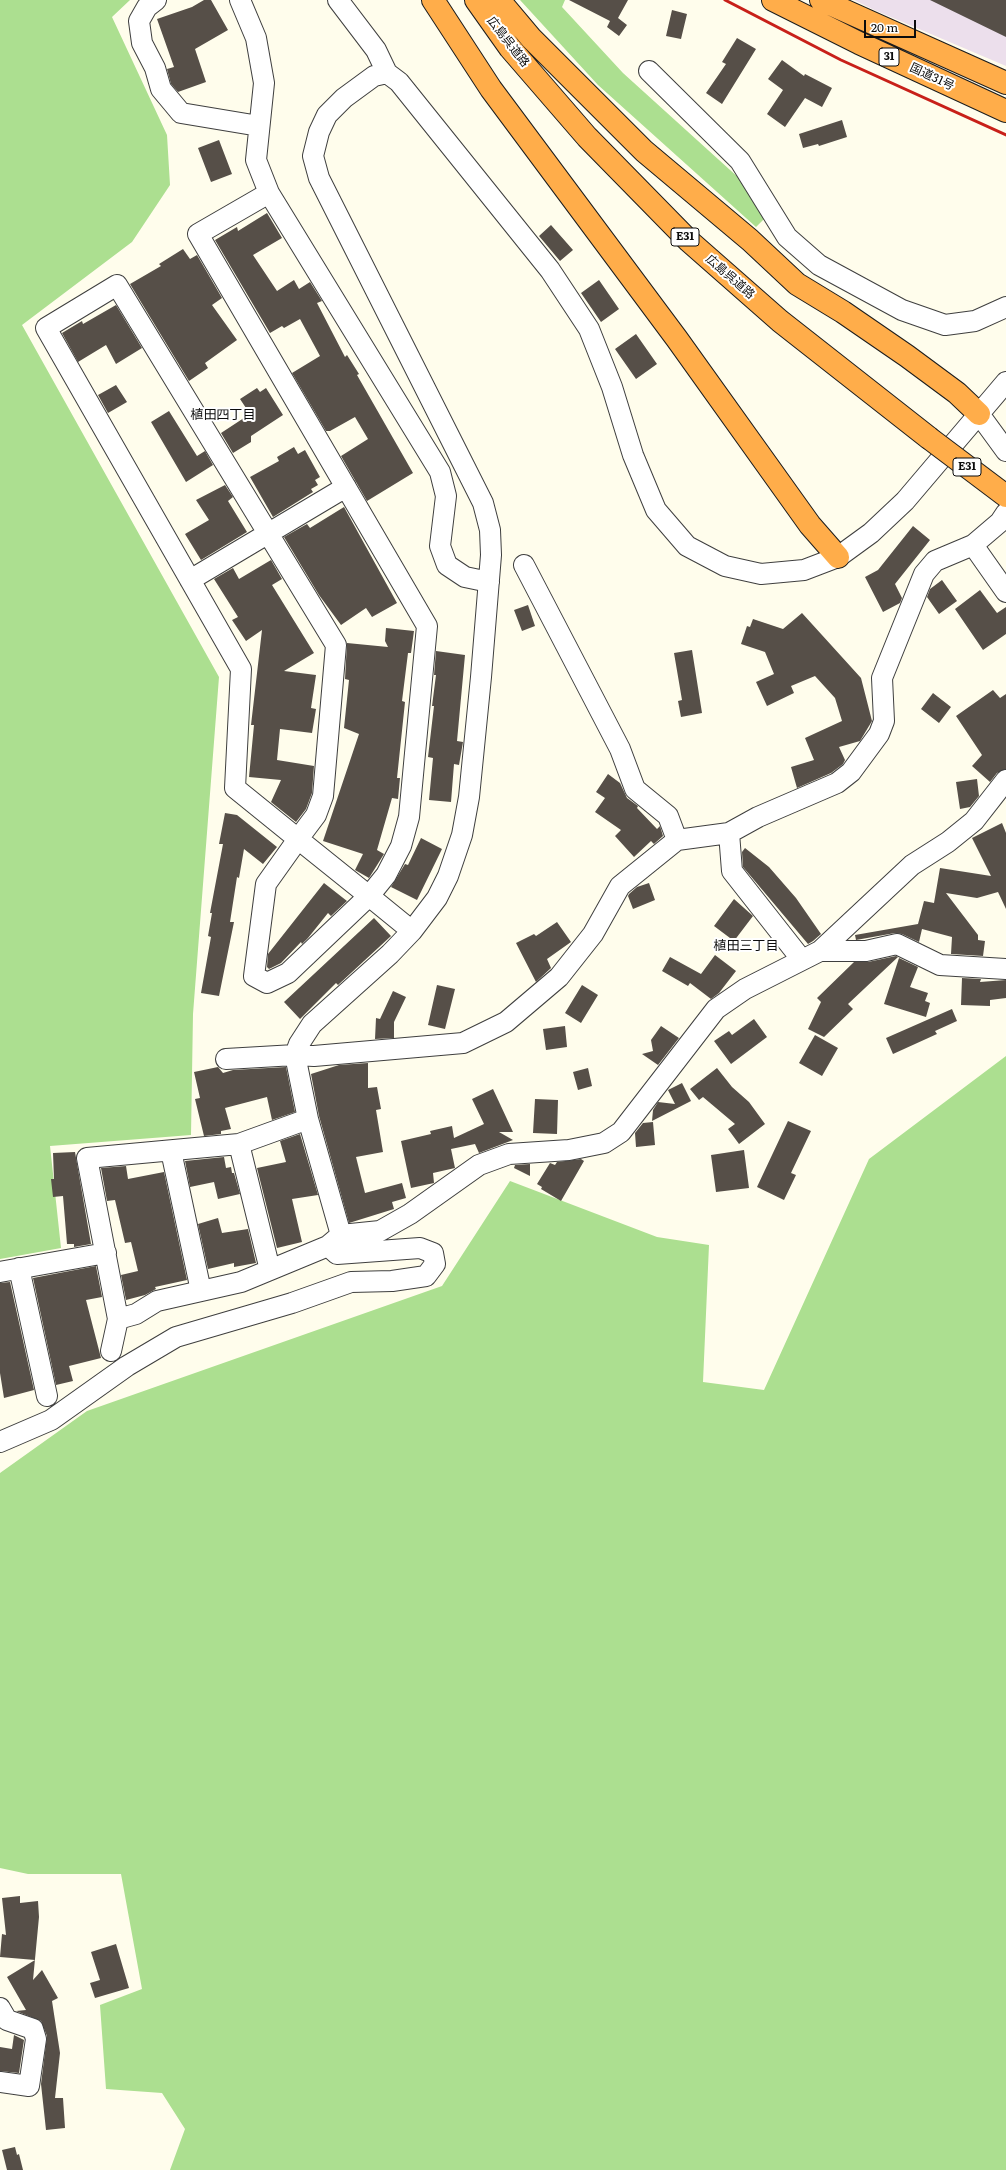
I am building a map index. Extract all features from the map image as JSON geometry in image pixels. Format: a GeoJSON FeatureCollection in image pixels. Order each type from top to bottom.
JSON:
{"type":"FeatureCollection","features":[{"type":"Feature","properties":{"kind":"highway"},"geometry":{"type":"LineString","coordinates":[[433,0],[492,89],[677,339],[810,525],[838,557]]}},
{"type":"Feature","properties":{"kind":"highway","name":"広島呉道路"},"geometry":{"type":"LineString","coordinates":[[476,0],[510,48],[587,137],[689,241],[780,320],[929,438],[1006,496]]}},
{"type":"Feature","properties":{"kind":"highway"},"geometry":{"type":"LineString","coordinates":[[499,0],[531,38],[644,152],[750,240],[797,284],[843,312],[907,356],[957,393],[979,414]]}},
{"type":"Feature","properties":{"kind":"highway","name":"国道31号"},"geometry":{"type":"LineString","coordinates":[[773,0],[858,43],[1006,111]]}},
{"type":"Feature","properties":{"kind":"highway","name":"国道31号"},"geometry":{"type":"LineString","coordinates":[[821,0],[1006,84]]}},
{"type":"Feature","properties":{"kind":"street"},"geometry":{"type":"LineString","coordinates":[[156,0],[147,6],[139,21],[142,43],[155,68],[161,89],[181,113],[260,126]]}},
{"type":"Feature","properties":{"kind":"street"},"geometry":{"type":"LineString","coordinates":[[240,0],[256,38],[264,83],[256,160],[269,193],[440,472],[446,496],[440,546],[447,565],[465,577],[489,582]]}},
{"type":"Feature","properties":{"kind":"street"},"geometry":{"type":"LineString","coordinates":[[338,0],[376,50],[387,73],[399,82],[550,270],[589,329],[612,387],[633,454],[656,510],[687,546],[725,566],[760,574],[804,570],[838,557],[871,533],[905,501],[1006,382]]}},
{"type":"Feature","properties":{"kind":"street"},"geometry":{"type":"LineString","coordinates":[[649,71],[740,161],[787,237],[819,265],[902,310],[945,325],[975,321],[1006,307]]}},
{"type":"Feature","properties":{"kind":"street"},"geometry":{"type":"LineString","coordinates":[[5,1435],[51,1420],[127,1366],[176,1337],[292,1303],[351,1282],[392,1281],[426,1276],[435,1264],[433,1253],[420,1248],[337,1254],[295,1055],[299,1044],[312,1024],[390,954],[412,931],[437,898],[448,876],[462,835],[470,782],[492,555],[490,530],[483,503],[319,178],[313,156],[319,132],[327,115],[344,98],[374,76],[387,73]]}},
{"type":"Feature","properties":{"kind":"street"},"geometry":{"type":"LineString","coordinates":[[269,193],[198,234],[427,626],[409,817],[401,846],[386,875],[368,896],[288,973],[267,983],[254,976],[266,884],[298,839],[316,815],[323,796],[336,645],[117,285],[46,328],[241,669],[235,788],[298,839],[368,896],[412,931]]}},
{"type":"Feature","properties":{"kind":"street"},"geometry":{"type":"LineString","coordinates":[[979,414],[1006,451]]}},
{"type":"Feature","properties":{"kind":"street"},"geometry":{"type":"LineString","coordinates":[[190,580],[346,487]]}},
{"type":"Feature","properties":{"kind":"street"},"geometry":{"type":"LineString","coordinates":[[226,1059],[295,1055],[314,1056],[463,1043],[506,1022],[559,977],[593,934],[620,886],[677,840],[729,833],[758,817],[837,783],[851,772],[879,734],[884,721],[882,678],[924,574],[935,561],[973,545],[1000,522],[1006,513]]}},
{"type":"Feature","properties":{"kind":"street"},"geometry":{"type":"LineString","coordinates":[[973,545],[1006,592]]}},
{"type":"Feature","properties":{"kind":"street"},"geometry":{"type":"LineString","coordinates":[[524,565],[620,749],[636,789],[668,816],[677,840]]}},
{"type":"Feature","properties":{"kind":"street"},"geometry":{"type":"LineString","coordinates":[[118,1319],[136,1314],[157,1301],[241,1282],[334,1241],[380,1231],[410,1214],[479,1165],[510,1154],[569,1150],[604,1143],[621,1132],[716,1009],[745,989],[820,951],[912,865],[948,842],[974,821],[1006,780]]}},
{"type":"Feature","properties":{"kind":"street"},"geometry":{"type":"LineString","coordinates":[[729,833],[732,871],[802,960]]}},
{"type":"Feature","properties":{"kind":"street"},"geometry":{"type":"LineString","coordinates":[[820,951],[866,951],[897,944],[940,965],[1006,969]]}},
{"type":"Feature","properties":{"kind":"street"},"geometry":{"type":"LineString","coordinates":[[111,1351],[118,1319],[87,1158],[239,1144],[308,1118]]}},
{"type":"Feature","properties":{"kind":"street"},"geometry":{"type":"LineString","coordinates":[[239,1144],[270,1270]]}},
{"type":"Feature","properties":{"kind":"street"},"geometry":{"type":"LineString","coordinates":[[171,1151],[201,1291]]}},
{"type":"Feature","properties":{"kind":"street"},"geometry":{"type":"LineString","coordinates":[[0,1272],[106,1253]]}},
{"type":"Feature","properties":{"kind":"street"},"geometry":{"type":"LineString","coordinates":[[20,1268],[47,1396]]}},
{"type":"Feature","properties":{"kind":"street"},"geometry":{"type":"LineString","coordinates":[[0,2008],[8,2020],[33,2029],[36,2039],[29,2086],[0,2082]]}},
{"type":"Feature","properties":{"kind":"shaded area"},"geometry":{"type":"Polygon","coordinates":[[[854,0],[1006,0],[1006,66],[872,9],[854,0]]]}},
{"type":"Feature","properties":{"kind":"green space"},"geometry":{"type":"Polygon","coordinates":[[[0,0],[130,0],[112,17],[167,135],[170,185],[132,242],[22,325],[219,677],[193,1014],[191,1135],[50,1146],[61,1248],[0,1259],[0,0]]]}},
{"type":"Feature","properties":{"kind":"green space"},"geometry":{"type":"Polygon","coordinates":[[[520,0],[565,0],[562,7],[623,73],[740,179],[765,218],[756,227],[598,85],[520,0]]]}},
{"type":"Feature","properties":{"kind":"green space"},"geometry":{"type":"Polygon","coordinates":[[[1006,1056],[1006,2170],[170,2170],[185,2129],[162,2093],[106,2089],[100,2005],[142,1989],[121,1874],[28,1874],[0,1868],[0,1473],[87,1411],[442,1286],[510,1181],[657,1237],[709,1245],[703,1382],[764,1390],[869,1159],[1006,1056]]]}},
{"type":"Feature","properties":{"kind":"building"},"geometry":{"type":"Polygon","coordinates":[[[204,0],[211,0],[228,30],[195,49],[206,82],[178,92],[171,84],[167,69],[174,67],[157,19],[192,7],[204,0]]]}},
{"type":"Feature","properties":{"kind":"building"},"geometry":{"type":"Polygon","coordinates":[[[569,0],[628,0],[618,18],[627,25],[619,36],[607,27],[610,21],[569,0]]]}},
{"type":"Feature","properties":{"kind":"building"},"geometry":{"type":"Polygon","coordinates":[[[930,0],[1006,0],[1006,37],[930,0]]]}},
{"type":"Feature","properties":{"kind":"building"},"geometry":{"type":"Polygon","coordinates":[[[672,10],[687,14],[681,39],[666,36],[672,10]]]}},
{"type":"Feature","properties":{"kind":"building"},"geometry":{"type":"Polygon","coordinates":[[[737,38],[756,49],[722,104],[706,93],[726,64],[722,62],[737,38]]]}},
{"type":"Feature","properties":{"kind":"building"},"geometry":{"type":"Polygon","coordinates":[[[782,60],[804,76],[805,74],[832,88],[822,107],[805,98],[785,127],[767,114],[783,90],[768,79],[782,60]]]}},
{"type":"Feature","properties":{"kind":"building"},"geometry":{"type":"Polygon","coordinates":[[[842,120],[847,137],[819,146],[818,144],[803,148],[799,134],[842,120]]]}},
{"type":"Feature","properties":{"kind":"building"},"geometry":{"type":"Polygon","coordinates":[[[219,140],[232,174],[211,182],[198,148],[219,140]]]}},
{"type":"Feature","properties":{"kind":"building"},"geometry":{"type":"Polygon","coordinates":[[[267,213],[282,238],[253,255],[277,291],[294,280],[299,289],[310,282],[322,301],[317,303],[345,357],[347,355],[359,374],[357,375],[413,473],[367,501],[341,456],[368,439],[355,417],[330,431],[326,431],[292,373],[320,356],[300,319],[284,328],[282,326],[270,333],[215,240],[237,227],[238,231],[267,213]]]}},
{"type":"Feature","properties":{"kind":"building"},"geometry":{"type":"Polygon","coordinates":[[[551,225],[573,250],[560,261],[539,236],[551,225]]]}},
{"type":"Feature","properties":{"kind":"building"},"geometry":{"type":"Polygon","coordinates":[[[183,249],[190,259],[197,255],[222,298],[212,305],[237,340],[205,363],[208,368],[189,381],[130,284],[161,266],[159,264],[183,249]]]}},
{"type":"Feature","properties":{"kind":"building"},"geometry":{"type":"Polygon","coordinates":[[[599,280],[619,309],[601,322],[581,293],[599,280]]]}},
{"type":"Feature","properties":{"kind":"building"},"geometry":{"type":"Polygon","coordinates":[[[116,305],[142,348],[116,364],[106,345],[78,362],[62,333],[82,321],[83,324],[116,305]]]}},
{"type":"Feature","properties":{"kind":"building"},"geometry":{"type":"Polygon","coordinates":[[[636,334],[657,364],[636,379],[615,349],[636,334]]]}},
{"type":"Feature","properties":{"kind":"building"},"geometry":{"type":"Polygon","coordinates":[[[116,385],[127,402],[108,413],[98,395],[116,385]]]}},
{"type":"Feature","properties":{"kind":"building"},"geometry":{"type":"Polygon","coordinates":[[[257,388],[260,392],[266,388],[283,415],[251,436],[251,442],[233,453],[221,433],[250,414],[240,399],[257,388]]]}},
{"type":"Feature","properties":{"kind":"building"},"geometry":{"type":"Polygon","coordinates":[[[169,411],[197,456],[205,451],[213,465],[186,482],[151,422],[169,411]]]}},
{"type":"Feature","properties":{"kind":"building"},"geometry":{"type":"Polygon","coordinates":[[[294,447],[298,454],[305,450],[320,477],[315,480],[318,485],[311,489],[313,492],[273,517],[250,477],[279,461],[277,457],[294,447]]]}},
{"type":"Feature","properties":{"kind":"building"},"geometry":{"type":"Polygon","coordinates":[[[225,485],[233,497],[228,501],[247,532],[201,560],[185,534],[209,520],[196,500],[225,485]]]}},
{"type":"Feature","properties":{"kind":"building"},"geometry":{"type":"Polygon","coordinates":[[[344,507],[397,603],[372,617],[366,608],[341,625],[319,595],[284,537],[307,524],[310,528],[344,507]]]}},
{"type":"Feature","properties":{"kind":"building"},"geometry":{"type":"Polygon","coordinates":[[[913,526],[930,540],[895,584],[902,598],[900,603],[883,612],[865,577],[878,570],[913,526]]]}},
{"type":"Feature","properties":{"kind":"building"},"geometry":{"type":"Polygon","coordinates":[[[271,560],[282,579],[272,585],[314,653],[284,671],[316,675],[311,708],[316,709],[312,733],[280,729],[277,760],[314,766],[312,793],[306,809],[296,822],[271,802],[281,780],[249,777],[254,725],[251,725],[262,630],[246,641],[232,620],[238,617],[214,579],[233,568],[239,579],[271,560]]]}},
{"type":"Feature","properties":{"kind":"building"},"geometry":{"type":"Polygon","coordinates":[[[942,580],[957,601],[939,614],[927,597],[930,589],[942,580]]]}},
{"type":"Feature","properties":{"kind":"building"},"geometry":{"type":"Polygon","coordinates":[[[980,590],[997,613],[1006,607],[1006,634],[983,650],[955,609],[980,590]]]}},
{"type":"Feature","properties":{"kind":"building"},"geometry":{"type":"Polygon","coordinates":[[[528,605],[535,626],[522,631],[514,610],[528,605]]]}},
{"type":"Feature","properties":{"kind":"building"},"geometry":{"type":"Polygon","coordinates":[[[802,613],[861,678],[872,721],[860,741],[839,747],[845,760],[843,764],[831,773],[797,788],[791,767],[814,760],[805,738],[842,721],[835,698],[815,676],[791,686],[794,693],[767,706],[756,682],[774,674],[765,652],[741,644],[747,626],[750,627],[753,619],[783,629],[802,613]]]}},
{"type":"Feature","properties":{"kind":"building"},"geometry":{"type":"Polygon","coordinates":[[[386,628],[414,631],[411,653],[408,653],[402,701],[405,702],[397,778],[400,778],[398,799],[392,798],[377,850],[384,854],[369,878],[355,870],[363,854],[323,841],[359,734],[344,728],[349,680],[345,679],[347,643],[388,647],[385,641],[386,628]]]}},
{"type":"Feature","properties":{"kind":"building"},"geometry":{"type":"Polygon","coordinates":[[[692,650],[702,713],[681,717],[678,701],[682,700],[674,653],[692,650]]]}},
{"type":"Feature","properties":{"kind":"building"},"geometry":{"type":"Polygon","coordinates":[[[436,651],[465,655],[457,741],[463,742],[459,765],[454,764],[451,802],[429,800],[433,758],[428,757],[434,706],[432,706],[436,675],[434,675],[436,651]]]}},
{"type":"Feature","properties":{"kind":"building"},"geometry":{"type":"Polygon","coordinates":[[[993,690],[1000,698],[1006,694],[1006,769],[997,773],[990,782],[972,766],[982,755],[956,716],[993,690]]]}},
{"type":"Feature","properties":{"kind":"building"},"geometry":{"type":"Polygon","coordinates":[[[933,693],[951,707],[939,723],[921,709],[933,693]]]}},
{"type":"Feature","properties":{"kind":"building"},"geometry":{"type":"Polygon","coordinates":[[[608,774],[620,783],[627,798],[638,806],[637,808],[657,829],[660,826],[663,836],[654,844],[651,841],[634,857],[615,836],[621,830],[595,812],[605,798],[596,792],[608,774]]]}},
{"type":"Feature","properties":{"kind":"building"},"geometry":{"type":"Polygon","coordinates":[[[977,779],[979,796],[970,807],[960,809],[956,782],[977,779]]]}},
{"type":"Feature","properties":{"kind":"building"},"geometry":{"type":"Polygon","coordinates":[[[225,813],[237,815],[277,847],[263,864],[244,849],[239,878],[237,877],[230,922],[234,922],[219,996],[201,993],[211,937],[208,936],[212,913],[210,913],[223,844],[219,844],[225,813]]]}},
{"type":"Feature","properties":{"kind":"building"},"geometry":{"type":"Polygon","coordinates":[[[1002,823],[1006,833],[1006,909],[998,892],[977,898],[946,893],[978,935],[978,940],[985,941],[983,956],[951,954],[952,937],[922,929],[919,942],[902,934],[895,933],[856,940],[855,935],[918,924],[924,901],[934,903],[940,868],[991,876],[972,838],[1002,823]]]}},
{"type":"Feature","properties":{"kind":"building"},"geometry":{"type":"Polygon","coordinates":[[[421,838],[442,849],[417,900],[391,887],[405,864],[408,865],[421,838]]]}},
{"type":"Feature","properties":{"kind":"building"},"geometry":{"type":"Polygon","coordinates":[[[745,848],[769,867],[796,898],[821,934],[813,941],[808,944],[743,867],[742,852],[745,848]]]}},
{"type":"Feature","properties":{"kind":"building"},"geometry":{"type":"Polygon","coordinates":[[[324,883],[347,901],[331,916],[328,913],[302,944],[301,942],[281,963],[269,969],[267,967],[268,954],[324,883]]]}},
{"type":"Feature","properties":{"kind":"building"},"geometry":{"type":"Polygon","coordinates":[[[649,883],[655,900],[633,909],[628,896],[629,894],[637,887],[649,883]]]}},
{"type":"Feature","properties":{"kind":"building"},"geometry":{"type":"Polygon","coordinates":[[[734,899],[753,916],[734,941],[714,926],[734,899]]]}},
{"type":"Feature","properties":{"kind":"building"},"geometry":{"type":"Polygon","coordinates":[[[374,918],[391,936],[338,985],[336,983],[300,1019],[284,1002],[374,918]]]}},
{"type":"Feature","properties":{"kind":"building"},"geometry":{"type":"Polygon","coordinates":[[[557,922],[571,942],[547,959],[551,968],[536,982],[516,943],[534,934],[536,936],[557,922]]]}},
{"type":"Feature","properties":{"kind":"building"},"geometry":{"type":"Polygon","coordinates":[[[715,955],[736,971],[719,993],[711,999],[690,983],[688,986],[662,971],[670,957],[701,974],[715,955]]]}},
{"type":"Feature","properties":{"kind":"building"},"geometry":{"type":"Polygon","coordinates":[[[896,956],[898,957],[848,1004],[853,1009],[824,1037],[808,1029],[821,1002],[817,998],[854,962],[868,962],[896,956]]]}},
{"type":"Feature","properties":{"kind":"building"},"geometry":{"type":"Polygon","coordinates":[[[899,958],[918,967],[910,987],[928,993],[925,1001],[930,1003],[926,1017],[884,1004],[899,958]]]}},
{"type":"Feature","properties":{"kind":"building"},"geometry":{"type":"Polygon","coordinates":[[[962,978],[981,979],[980,982],[1006,980],[1006,998],[990,1000],[990,1006],[961,1005],[962,978]]]}},
{"type":"Feature","properties":{"kind":"building"},"geometry":{"type":"Polygon","coordinates":[[[437,985],[455,989],[445,1029],[428,1025],[437,985]]]}},
{"type":"Feature","properties":{"kind":"building"},"geometry":{"type":"Polygon","coordinates":[[[582,985],[598,995],[581,1023],[565,1013],[582,985]]]}},
{"type":"Feature","properties":{"kind":"building"},"geometry":{"type":"Polygon","coordinates":[[[393,991],[406,997],[394,1022],[394,1038],[375,1039],[376,1018],[380,1019],[393,991]]]}},
{"type":"Feature","properties":{"kind":"building"},"geometry":{"type":"Polygon","coordinates":[[[952,1009],[957,1021],[935,1031],[937,1034],[893,1054],[886,1038],[952,1009]]]}},
{"type":"Feature","properties":{"kind":"building"},"geometry":{"type":"Polygon","coordinates":[[[754,1019],[767,1037],[731,1064],[714,1041],[729,1031],[732,1035],[754,1019]]]}},
{"type":"Feature","properties":{"kind":"building"},"geometry":{"type":"Polygon","coordinates":[[[565,1026],[567,1047],[546,1050],[543,1029],[565,1026]]]}},
{"type":"Feature","properties":{"kind":"building"},"geometry":{"type":"Polygon","coordinates":[[[661,1026],[679,1038],[658,1065],[642,1054],[653,1051],[651,1040],[661,1026]]]}},
{"type":"Feature","properties":{"kind":"building"},"geometry":{"type":"Polygon","coordinates":[[[815,1035],[838,1048],[822,1076],[799,1063],[815,1035]]]}},
{"type":"Feature","properties":{"kind":"building"},"geometry":{"type":"Polygon","coordinates":[[[368,1063],[368,1088],[377,1087],[381,1109],[376,1110],[383,1152],[356,1157],[365,1193],[402,1183],[406,1198],[392,1202],[394,1209],[349,1223],[319,1116],[311,1074],[339,1065],[368,1063]]]}},
{"type":"Feature","properties":{"kind":"building"},"geometry":{"type":"Polygon","coordinates":[[[218,1067],[223,1073],[233,1070],[286,1067],[295,1112],[272,1120],[267,1097],[225,1108],[231,1129],[221,1131],[221,1134],[204,1136],[195,1099],[200,1098],[194,1072],[218,1067]]]}},
{"type":"Feature","properties":{"kind":"building"},"geometry":{"type":"Polygon","coordinates":[[[588,1068],[592,1086],[578,1090],[573,1072],[588,1068]]]}},
{"type":"Feature","properties":{"kind":"building"},"geometry":{"type":"Polygon","coordinates":[[[717,1068],[732,1087],[749,1102],[765,1124],[739,1144],[728,1129],[735,1124],[703,1097],[699,1100],[690,1089],[717,1068]]]}},
{"type":"Feature","properties":{"kind":"building"},"geometry":{"type":"Polygon","coordinates":[[[682,1083],[691,1101],[652,1121],[653,1110],[658,1102],[675,1104],[668,1090],[682,1083]]]}},
{"type":"Feature","properties":{"kind":"building"},"geometry":{"type":"Polygon","coordinates":[[[493,1089],[513,1132],[499,1132],[513,1140],[479,1153],[475,1144],[451,1149],[455,1168],[433,1173],[434,1183],[411,1188],[401,1141],[431,1134],[430,1131],[452,1126],[454,1138],[484,1124],[472,1099],[493,1089]]]}},
{"type":"Feature","properties":{"kind":"building"},"geometry":{"type":"Polygon","coordinates":[[[535,1099],[558,1100],[557,1134],[533,1133],[535,1099]]]}},
{"type":"Feature","properties":{"kind":"building"},"geometry":{"type":"Polygon","coordinates":[[[788,1121],[811,1131],[791,1173],[796,1175],[784,1200],[757,1187],[788,1121]]]}},
{"type":"Feature","properties":{"kind":"building"},"geometry":{"type":"Polygon","coordinates":[[[653,1122],[655,1145],[636,1147],[635,1133],[643,1123],[653,1122]]]}},
{"type":"Feature","properties":{"kind":"building"},"geometry":{"type":"Polygon","coordinates":[[[300,1134],[318,1195],[292,1199],[302,1242],[277,1248],[257,1168],[286,1162],[280,1141],[300,1134]]]}},
{"type":"Feature","properties":{"kind":"building"},"geometry":{"type":"Polygon","coordinates":[[[744,1150],[749,1188],[716,1192],[711,1155],[744,1150]]]}},
{"type":"Feature","properties":{"kind":"building"},"geometry":{"type":"Polygon","coordinates":[[[75,1152],[91,1244],[74,1247],[74,1244],[67,1244],[63,1196],[53,1197],[51,1179],[54,1179],[53,1153],[75,1152]]]}},
{"type":"Feature","properties":{"kind":"building"},"geometry":{"type":"Polygon","coordinates":[[[224,1157],[226,1168],[231,1167],[232,1173],[234,1173],[240,1194],[218,1199],[214,1182],[190,1187],[185,1161],[224,1157]]]}},
{"type":"Feature","properties":{"kind":"building"},"geometry":{"type":"Polygon","coordinates":[[[581,1159],[584,1161],[561,1201],[541,1189],[542,1187],[537,1184],[550,1163],[555,1165],[557,1162],[581,1159]]]}},
{"type":"Feature","properties":{"kind":"building"},"geometry":{"type":"Polygon","coordinates":[[[530,1164],[530,1176],[514,1168],[515,1165],[530,1164]]]}},
{"type":"Feature","properties":{"kind":"building"},"geometry":{"type":"Polygon","coordinates":[[[126,1166],[128,1179],[164,1172],[187,1280],[155,1287],[156,1289],[145,1295],[126,1300],[121,1275],[138,1271],[131,1242],[125,1243],[115,1200],[107,1201],[101,1168],[126,1166]]]}},
{"type":"Feature","properties":{"kind":"building"},"geometry":{"type":"Polygon","coordinates":[[[218,1218],[222,1233],[248,1229],[256,1263],[234,1267],[234,1263],[208,1269],[198,1224],[218,1218]]]}},
{"type":"Feature","properties":{"kind":"building"},"geometry":{"type":"Polygon","coordinates":[[[96,1266],[102,1297],[86,1300],[101,1358],[69,1366],[73,1381],[56,1385],[33,1278],[96,1266]]]}},
{"type":"Feature","properties":{"kind":"building"},"geometry":{"type":"Polygon","coordinates":[[[10,1282],[34,1390],[4,1398],[0,1373],[0,1283],[10,1282]]]}},
{"type":"Feature","properties":{"kind":"building"},"geometry":{"type":"Polygon","coordinates":[[[20,1896],[20,1903],[38,1901],[39,1917],[35,1960],[0,1957],[2,1934],[6,1935],[2,1898],[20,1896]]]}},
{"type":"Feature","properties":{"kind":"building"},"geometry":{"type":"Polygon","coordinates":[[[116,1944],[129,1988],[95,1998],[90,1983],[100,1980],[91,1952],[116,1944]]]}},
{"type":"Feature","properties":{"kind":"building"},"geometry":{"type":"Polygon","coordinates":[[[35,1960],[33,1980],[42,1970],[58,1998],[52,2001],[60,2053],[55,2098],[63,2098],[65,2128],[46,2130],[41,2084],[47,2036],[41,2021],[16,2011],[26,2010],[7,1977],[35,1960]]]}},
{"type":"Feature","properties":{"kind":"building"},"geometry":{"type":"Polygon","coordinates":[[[14,2035],[24,2040],[19,2073],[0,2071],[0,2047],[12,2049],[14,2035]]]}},
{"type":"Feature","properties":{"kind":"building"},"geometry":{"type":"Polygon","coordinates":[[[15,2147],[17,2155],[19,2154],[23,2170],[7,2170],[2,2150],[15,2147]]]}},
{"type":"Feature","properties":{"kind":"railway"},"geometry":{"type":"LineString","coordinates":[[725,0],[841,60],[1006,135]]}},
{"type":"Feature","properties":{"kind":"district","name":"植田四丁目"},"geometry":{"type":"Point","coordinates":[223,415]}},
{"type":"Feature","properties":{"kind":"district","name":"植田三丁目"},"geometry":{"type":"Point","coordinates":[746,946]}}]}
